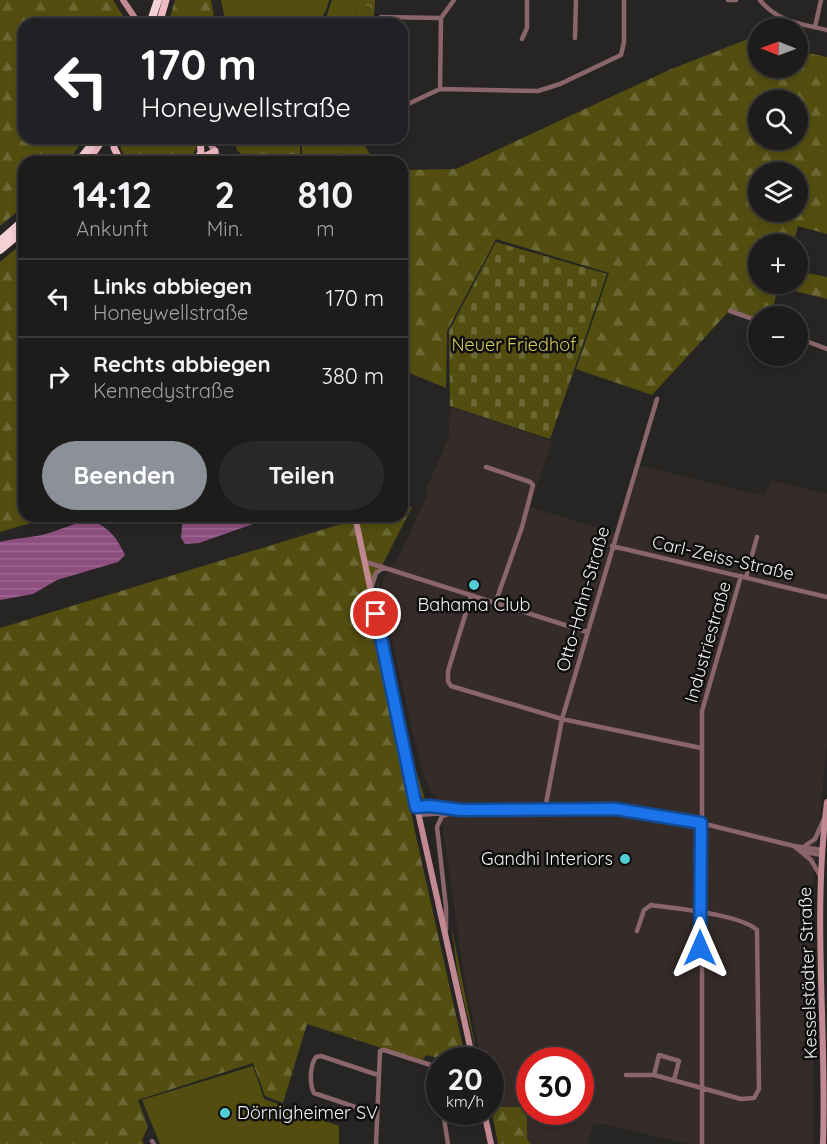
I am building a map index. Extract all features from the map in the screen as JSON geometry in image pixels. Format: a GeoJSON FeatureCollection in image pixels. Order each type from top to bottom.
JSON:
{"type":"FeatureCollection","features":[{"type":"Feature","properties":{"kind":"highway"},"geometry":{"type":"LineString","coordinates":[[152,18],[158,0]]}},
{"type":"Feature","properties":{"kind":"highway"},"geometry":{"type":"LineString","coordinates":[[161,18],[166,0]]}},
{"type":"Feature","properties":{"kind":"highway"},"geometry":{"type":"LineString","coordinates":[[83,156],[92,144]]}},
{"type":"Feature","properties":{"kind":"highway"},"geometry":{"type":"LineString","coordinates":[[0,241],[18,225]]}},
{"type":"Feature","properties":{"kind":"highway"},"geometry":{"type":"LineString","coordinates":[[0,250],[18,235]]}},
{"type":"Feature","properties":{"kind":"main road"},"geometry":{"type":"LineString","coordinates":[[123,0],[135,18]]}},
{"type":"Feature","properties":{"kind":"main road"},"geometry":{"type":"LineString","coordinates":[[356,522],[416,807],[470,1047]]}},
{"type":"Feature","properties":{"kind":"main road","name":"Kesselstädter Straße"},"geometry":{"type":"LineString","coordinates":[[824,1144],[826,1076],[821,877],[827,802]]}},
{"type":"Feature","properties":{"kind":"main road"},"geometry":{"type":"LineString","coordinates":[[487,1125],[491,1144]]}},
{"type":"Feature","properties":{"kind":"street"},"geometry":{"type":"LineString","coordinates":[[440,89],[441,18],[454,0]]}},
{"type":"Feature","properties":{"kind":"street"},"geometry":{"type":"LineString","coordinates":[[522,39],[527,28],[527,0]]}},
{"type":"Feature","properties":{"kind":"street"},"geometry":{"type":"LineString","coordinates":[[575,38],[576,0]]}},
{"type":"Feature","properties":{"kind":"street"},"geometry":{"type":"LineString","coordinates":[[408,104],[440,89],[538,91],[619,57],[624,48],[624,0]]}},
{"type":"Feature","properties":{"kind":"street"},"geometry":{"type":"LineString","coordinates":[[728,0],[736,0]]}},
{"type":"Feature","properties":{"kind":"street"},"geometry":{"type":"LineString","coordinates":[[760,0],[784,20],[827,30]]}},
{"type":"Feature","properties":{"kind":"street"},"geometry":{"type":"LineString","coordinates":[[815,27],[820,0]]}},
{"type":"Feature","properties":{"kind":"street"},"geometry":{"type":"LineString","coordinates":[[381,17],[441,18]]}},
{"type":"Feature","properties":{"kind":"street"},"geometry":{"type":"LineString","coordinates":[[730,311],[748,317]]}},
{"type":"Feature","properties":{"kind":"street"},"geometry":{"type":"LineString","coordinates":[[808,342],[827,349]]}},
{"type":"Feature","properties":{"kind":"street","name":"Otto-Hahn-Straße"},"geometry":{"type":"LineString","coordinates":[[545,809],[562,719],[657,399]]}},
{"type":"Feature","properties":{"kind":"street"},"geometry":{"type":"LineString","coordinates":[[486,467],[530,482],[532,485],[522,527],[495,604]]}},
{"type":"Feature","properties":{"kind":"street","name":"Industriestraße"},"geometry":{"type":"LineString","coordinates":[[702,1144],[700,913],[702,708],[757,537]]}},
{"type":"Feature","properties":{"kind":"street","name":"Carl-Zeiss-Straße"},"geometry":{"type":"LineString","coordinates":[[612,546],[827,597]]}},
{"type":"Feature","properties":{"kind":"street"},"geometry":{"type":"LineString","coordinates":[[366,562],[587,632]]}},
{"type":"Feature","properties":{"kind":"street"},"geometry":{"type":"LineString","coordinates":[[371,589],[376,573],[383,568]]}},
{"type":"Feature","properties":{"kind":"street"},"geometry":{"type":"LineString","coordinates":[[471,596],[448,671],[449,683],[465,692],[562,719],[701,748]]}},
{"type":"Feature","properties":{"kind":"street"},"geometry":{"type":"LineString","coordinates":[[416,807],[430,806],[461,810],[616,809],[701,823],[794,846],[805,846],[822,852]]}},
{"type":"Feature","properties":{"kind":"street"},"geometry":{"type":"LineString","coordinates":[[446,936],[446,907],[437,827],[441,817],[461,810]]}},
{"type":"Feature","properties":{"kind":"street"},"geometry":{"type":"LineString","coordinates":[[418,814],[451,813]]}},
{"type":"Feature","properties":{"kind":"street"},"geometry":{"type":"LineString","coordinates":[[805,846],[814,839],[825,816]]}},
{"type":"Feature","properties":{"kind":"street"},"geometry":{"type":"LineString","coordinates":[[794,846],[804,852],[821,877]]}},
{"type":"Feature","properties":{"kind":"street"},"geometry":{"type":"LineString","coordinates":[[804,852],[822,852]]}},
{"type":"Feature","properties":{"kind":"street"},"geometry":{"type":"LineString","coordinates":[[626,1075],[654,1075],[745,1100],[758,1094],[758,930],[750,924],[651,904],[644,910],[637,931]]}},
{"type":"Feature","properties":{"kind":"street"},"geometry":{"type":"LineString","coordinates":[[376,1144],[380,1053],[384,1050],[426,1064]]}},
{"type":"Feature","properties":{"kind":"street"},"geometry":{"type":"LineString","coordinates":[[376,1114],[314,1093],[311,1085],[312,1062],[316,1057],[321,1056],[378,1075]]}},
{"type":"Feature","properties":{"kind":"street"},"geometry":{"type":"LineString","coordinates":[[654,1075],[659,1056],[679,1061],[674,1080]]}},
{"type":"Feature","properties":{"kind":"street"},"geometry":{"type":"LineString","coordinates":[[445,1125],[448,1144]]}},
{"type":"Feature","properties":{"kind":"shaded area"},"geometry":{"type":"Polygon","coordinates":[[[450,407],[552,441],[530,507],[618,534],[638,465],[764,496],[772,480],[827,494],[827,744],[813,883],[814,1144],[688,1144],[603,1124],[594,1125],[594,1047],[516,1047],[516,1107],[504,1107],[504,1047],[478,1047],[464,976],[439,801],[430,791],[421,768],[380,589],[391,564],[395,565],[428,494],[425,492],[449,437],[450,407]]]}},
{"type":"Feature","properties":{"kind":"shaded area"},"geometry":{"type":"Polygon","coordinates":[[[182,522],[259,522],[199,543],[185,544],[181,538],[182,522]]]}},
{"type":"Feature","properties":{"kind":"shaded area"},"geometry":{"type":"Polygon","coordinates":[[[79,523],[98,523],[112,534],[125,555],[118,562],[57,580],[33,594],[0,600],[0,542],[42,535],[79,523]]]}},
{"type":"Feature","properties":{"kind":"shaded area"},"geometry":{"type":"Polygon","coordinates":[[[527,1125],[593,1125],[587,1144],[531,1144],[527,1139],[527,1125]]]}},
{"type":"Feature","properties":{"kind":"green space"},"geometry":{"type":"Polygon","coordinates":[[[0,0],[113,0],[124,18],[18,18],[18,144],[80,144],[72,156],[18,156],[18,211],[0,226],[0,0]]]}},
{"type":"Feature","properties":{"kind":"green space"},"geometry":{"type":"Polygon","coordinates":[[[175,0],[211,0],[214,18],[170,18],[175,0]]]}},
{"type":"Feature","properties":{"kind":"green space"},"geometry":{"type":"Polygon","coordinates":[[[221,0],[306,0],[306,3],[326,10],[322,18],[225,18],[221,0]]]}},
{"type":"Feature","properties":{"kind":"green space"},"geometry":{"type":"Polygon","coordinates":[[[306,0],[329,0],[326,10],[306,3],[306,0]]]}},
{"type":"Feature","properties":{"kind":"green space"},"geometry":{"type":"Polygon","coordinates":[[[332,0],[354,0],[355,18],[326,18],[332,0]]]}},
{"type":"Feature","properties":{"kind":"green space"},"geometry":{"type":"Polygon","coordinates":[[[354,0],[375,0],[374,18],[355,18],[354,0]]]}},
{"type":"Feature","properties":{"kind":"green space"},"geometry":{"type":"Polygon","coordinates":[[[366,0],[375,0],[374,18],[365,18],[366,0]]]}},
{"type":"Feature","properties":{"kind":"green space"},"geometry":{"type":"Polygon","coordinates":[[[748,39],[748,78],[808,78],[808,53],[827,57],[827,234],[798,226],[796,234],[748,234],[748,294],[776,294],[773,306],[748,306],[748,317],[729,311],[652,395],[576,369],[609,273],[496,239],[447,331],[446,388],[408,372],[408,170],[456,169],[669,70],[748,39]]]}},
{"type":"Feature","properties":{"kind":"green space"},"geometry":{"type":"Polygon","coordinates":[[[120,144],[197,144],[191,156],[125,156],[120,144]]]}},
{"type":"Feature","properties":{"kind":"green space"},"geometry":{"type":"Polygon","coordinates":[[[235,144],[300,144],[300,156],[242,156],[235,144]]]}},
{"type":"Feature","properties":{"kind":"green space"},"geometry":{"type":"Polygon","coordinates":[[[302,144],[351,144],[339,156],[302,156],[302,144]]]}},
{"type":"Feature","properties":{"kind":"green space"},"geometry":{"type":"Polygon","coordinates":[[[351,144],[364,144],[371,156],[339,156],[351,144]]]}},
{"type":"Feature","properties":{"kind":"green space","name":"Neuer Friedhof"},"geometry":{"type":"Polygon","coordinates":[[[496,242],[607,274],[550,439],[450,406],[449,331],[496,242]]]}},
{"type":"Feature","properties":{"kind":"green space"},"geometry":{"type":"Polygon","coordinates":[[[18,247],[18,522],[34,522],[0,532],[0,262],[18,247]]]}},
{"type":"Feature","properties":{"kind":"green space"},"geometry":{"type":"Polygon","coordinates":[[[808,273],[827,277],[827,299],[807,294],[808,273]]]}},
{"type":"Feature","properties":{"kind":"green space"},"geometry":{"type":"Polygon","coordinates":[[[347,522],[404,522],[367,595],[415,832],[463,1047],[426,1047],[426,1055],[422,1061],[307,1024],[283,1103],[265,1096],[253,1063],[138,1100],[148,1127],[142,1140],[144,1144],[0,1144],[0,628],[347,522]]]}},
{"type":"Feature","properties":{"kind":"green space"},"geometry":{"type":"Polygon","coordinates":[[[377,576],[382,616],[413,761],[426,802],[418,792],[380,614],[377,576]]]}},
{"type":"Feature","properties":{"kind":"green space"},"geometry":{"type":"Polygon","coordinates":[[[451,924],[475,1047],[475,1047],[458,976],[451,924]]]}},
{"type":"Feature","properties":{"kind":"green space","name":"Dörnigheimer SV"},"geometry":{"type":"Polygon","coordinates":[[[253,1066],[264,1099],[339,1126],[339,1144],[160,1144],[142,1100],[253,1066]]]}},
{"type":"Feature","properties":{"kind":"green space"},"geometry":{"type":"Polygon","coordinates":[[[504,1107],[516,1107],[516,1125],[527,1125],[527,1139],[531,1144],[498,1144],[494,1125],[504,1125],[504,1107]]]}},
{"type":"Feature","properties":{"kind":"place","name":"Bahama Club"},"geometry":{"type":"Point","coordinates":[474,585]}},
{"type":"Feature","properties":{"kind":"place","name":"Gandhi Interiors"},"geometry":{"type":"Point","coordinates":[625,859]}},
{"type":"Feature","properties":{"kind":"place","name":"Dörnigheimer SV"},"geometry":{"type":"Point","coordinates":[225,1113]}},
{"type":"Feature","properties":{"kind":"route"},"geometry":{"type":"LineString","coordinates":[[376,614],[416,807],[430,806],[461,810],[616,809],[701,823],[700,948]]}}]}
